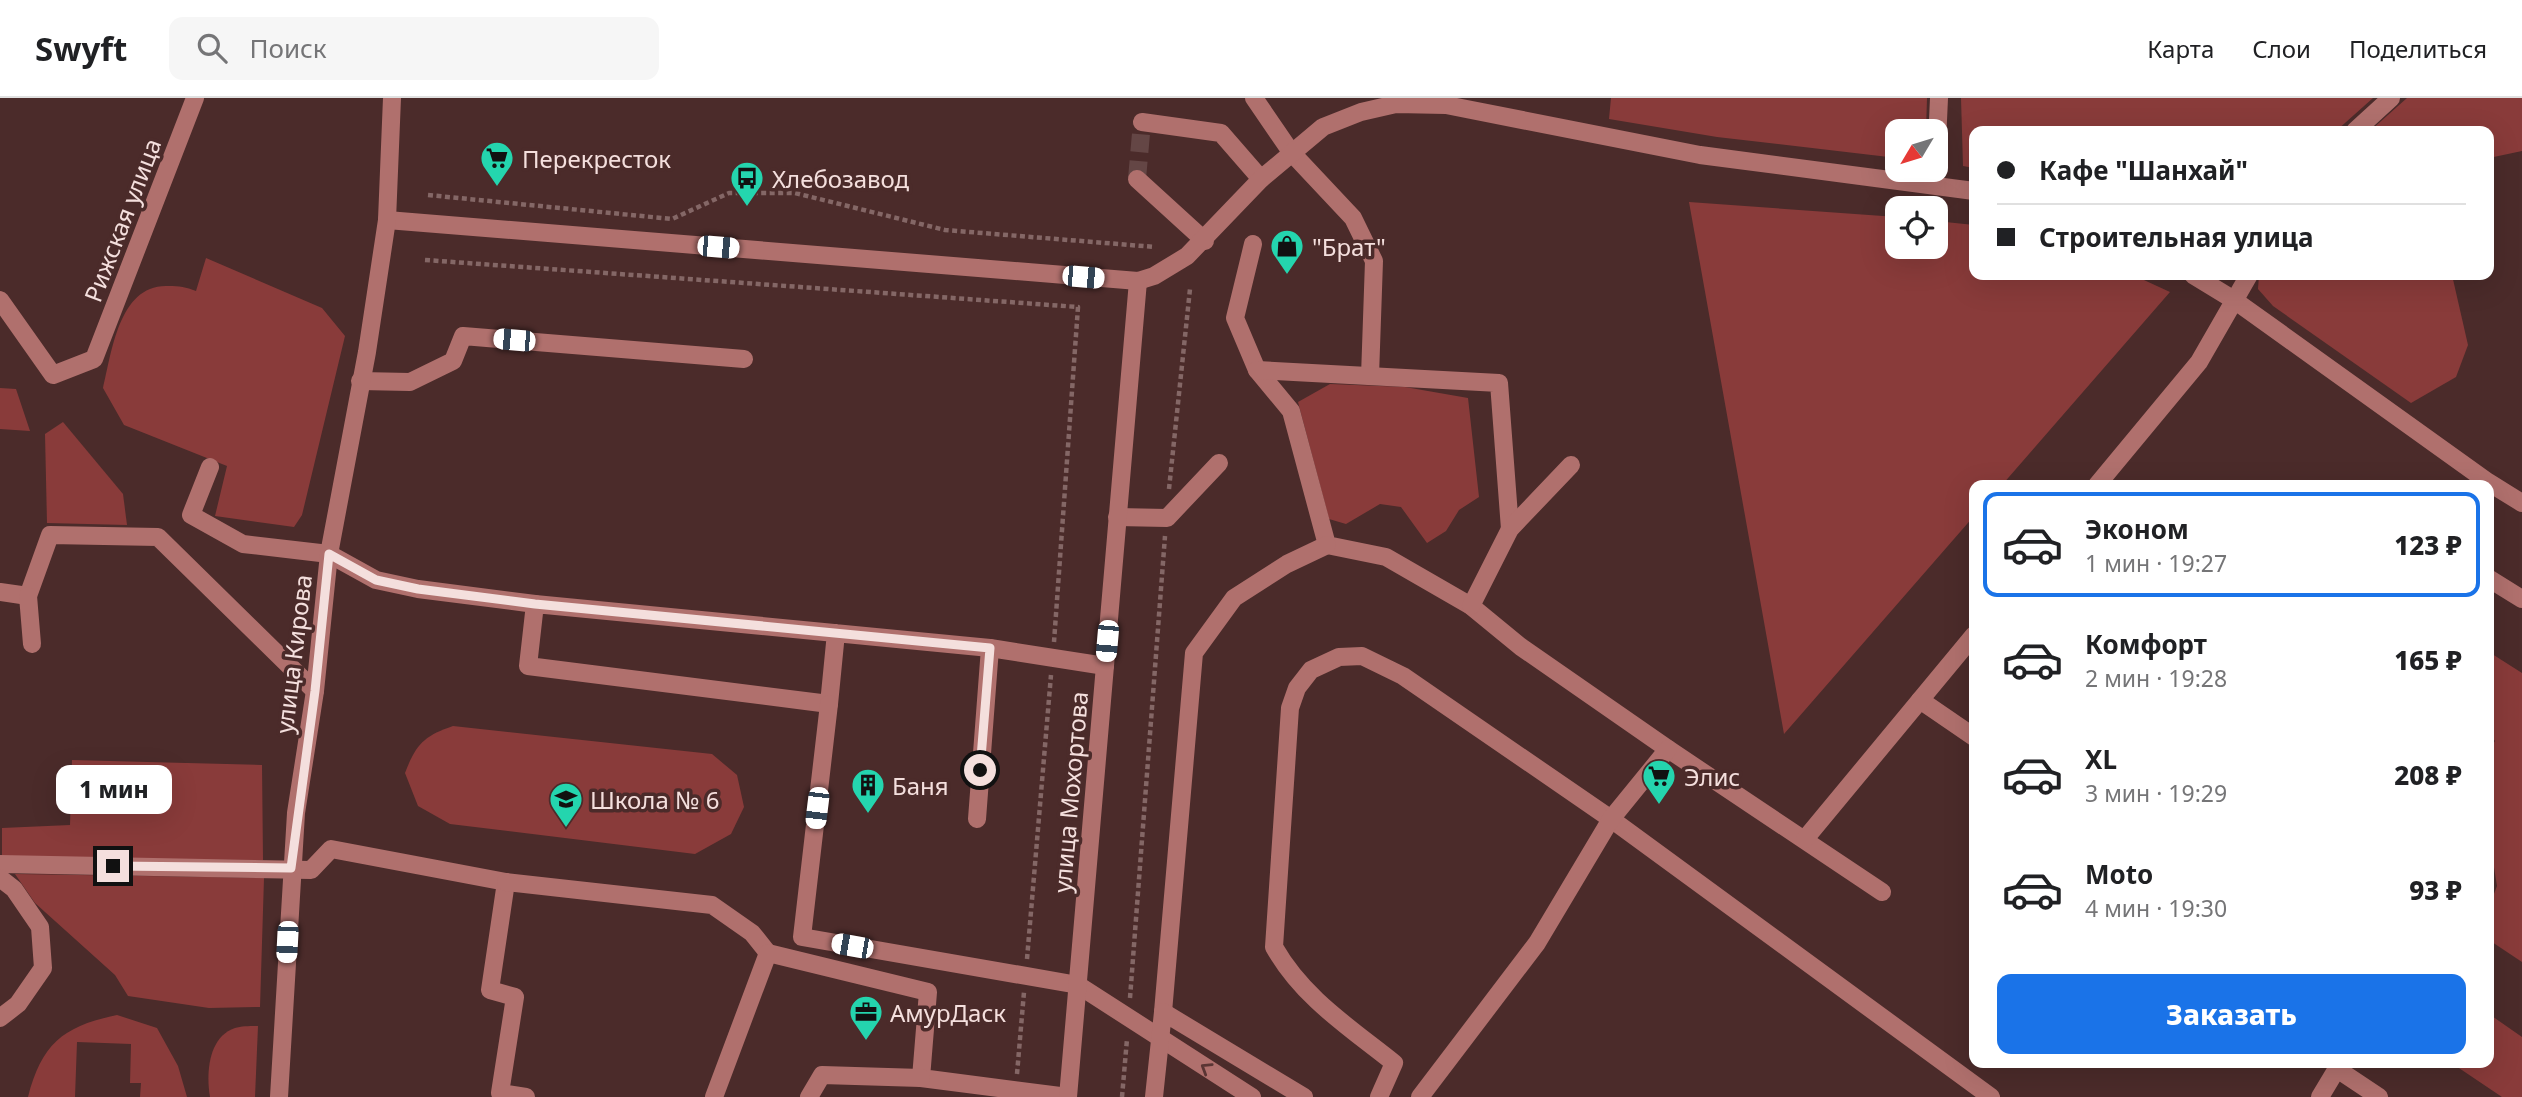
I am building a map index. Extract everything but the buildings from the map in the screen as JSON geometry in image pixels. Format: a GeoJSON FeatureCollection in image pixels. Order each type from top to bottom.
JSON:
{"type":"FeatureCollection","features":[{"type":"Feature","properties":{"kind":"street","name":"Рижская улица"},"geometry":{"type":"LineString","coordinates":[[0,300],[53,375],[94,359],[195,98]]}},
{"type":"Feature","properties":{"kind":"street","name":"улица Кирова"},"geometry":{"type":"LineString","coordinates":[[279,1097],[291,868],[315,691],[329,554],[387,220],[391,98]]}},
{"type":"Feature","properties":{"kind":"street"},"geometry":{"type":"LineString","coordinates":[[1254,98],[1290,152],[1353,218],[1374,261],[1370,376]]}},
{"type":"Feature","properties":{"kind":"street"},"geometry":{"type":"LineString","coordinates":[[1938,119],[1939,98]]}},
{"type":"Feature","properties":{"kind":"street"},"geometry":{"type":"LineString","coordinates":[[2361,126],[2391,98]]}},
{"type":"Feature","properties":{"kind":"street"},"geometry":{"type":"LineString","coordinates":[[387,220],[1138,281],[1171,266],[1205,241],[1261,179],[1323,127],[1361,112],[1396,104],[1446,105],[1700,155],[1885,170]]}},
{"type":"Feature","properties":{"kind":"street"},"geometry":{"type":"LineString","coordinates":[[1142,122],[1221,134],[1261,179]]}},
{"type":"Feature","properties":{"kind":"street"},"geometry":{"type":"LineString","coordinates":[[1137,179],[1205,241]]}},
{"type":"Feature","properties":{"kind":"street"},"geometry":{"type":"LineString","coordinates":[[1948,180],[1969,189]]}},
{"type":"Feature","properties":{"kind":"street"},"geometry":{"type":"LineString","coordinates":[[1253,244],[1235,318],[1257,370],[1291,411],[1326,545]]}},
{"type":"Feature","properties":{"kind":"street"},"geometry":{"type":"LineString","coordinates":[[2202,280],[2234,299],[2486,480]]}},
{"type":"Feature","properties":{"kind":"street"},"geometry":{"type":"LineString","coordinates":[[2101,480],[2199,362],[2246,280]]}},
{"type":"Feature","properties":{"kind":"street","name":"улица Мохортова"},"geometry":{"type":"LineString","coordinates":[[1068,1097],[1138,281]]}},
{"type":"Feature","properties":{"kind":"street"},"geometry":{"type":"LineString","coordinates":[[360,381],[410,382],[453,361],[463,336],[744,359]]}},
{"type":"Feature","properties":{"kind":"street"},"geometry":{"type":"LineString","coordinates":[[1257,370],[1499,383],[1510,529]]}},
{"type":"Feature","properties":{"kind":"street"},"geometry":{"type":"LineString","coordinates":[[1117,517],[1167,518],[1219,463]]}},
{"type":"Feature","properties":{"kind":"street"},"geometry":{"type":"LineString","coordinates":[[1471,606],[1510,529],[1571,465]]}},
{"type":"Feature","properties":{"kind":"street"},"geometry":{"type":"LineString","coordinates":[[210,467],[191,515],[243,544],[329,554],[376,580],[418,589],[535,604],[990,648],[1053,660],[1105,666]]}},
{"type":"Feature","properties":{"kind":"street"},"geometry":{"type":"LineString","coordinates":[[2494,485],[2522,503]]}},
{"type":"Feature","properties":{"kind":"street"},"geometry":{"type":"LineString","coordinates":[[32,644],[27,596],[51,534],[159,537],[315,691]]}},
{"type":"Feature","properties":{"kind":"street"},"geometry":{"type":"LineString","coordinates":[[1154,1097],[1164,1012],[1194,653],[1234,598],[1287,564],[1326,545],[1386,557],[1471,606],[1521,647],[1668,750],[1882,892]]}},
{"type":"Feature","properties":{"kind":"street"},"geometry":{"type":"LineString","coordinates":[[2494,582],[2522,600]]}},
{"type":"Feature","properties":{"kind":"street"},"geometry":{"type":"LineString","coordinates":[[0,592],[27,596]]}},
{"type":"Feature","properties":{"kind":"street"},"geometry":{"type":"LineString","coordinates":[[535,604],[528,666],[829,704]]}},
{"type":"Feature","properties":{"kind":"street"},"geometry":{"type":"LineString","coordinates":[[836,633],[802,937],[1077,985],[1252,1097]]}},
{"type":"Feature","properties":{"kind":"street"},"geometry":{"type":"LineString","coordinates":[[1805,839],[1920,700],[1969,647]]}},
{"type":"Feature","properties":{"kind":"street"},"geometry":{"type":"LineString","coordinates":[[977,819],[990,648]]}},
{"type":"Feature","properties":{"kind":"street"},"geometry":{"type":"LineString","coordinates":[[1379,1097],[1394,1063],[1317,1002],[1290,975],[1274,947],[1290,708],[1297,688],[1311,670],[1339,657],[1362,656],[1403,676],[1611,819],[1991,1097]]}},
{"type":"Feature","properties":{"kind":"street"},"geometry":{"type":"LineString","coordinates":[[1920,700],[1969,734]]}},
{"type":"Feature","properties":{"kind":"street"},"geometry":{"type":"LineString","coordinates":[[1420,1097],[1537,943],[1611,819],[1668,750]]}},
{"type":"Feature","properties":{"kind":"street"},"geometry":{"type":"LineString","coordinates":[[0,864],[311,870],[331,849],[506,882],[712,905],[752,933],[768,953],[929,992],[920,1078]]}},
{"type":"Feature","properties":{"kind":"street"},"geometry":{"type":"LineString","coordinates":[[0,878],[14,889],[40,927],[43,968],[18,1004],[0,1018]]}},
{"type":"Feature","properties":{"kind":"street"},"geometry":{"type":"LineString","coordinates":[[506,882],[490,990],[515,997],[500,1093],[526,1097]]}},
{"type":"Feature","properties":{"kind":"street"},"geometry":{"type":"LineString","coordinates":[[714,1097],[768,953]]}},
{"type":"Feature","properties":{"kind":"street"},"geometry":{"type":"LineString","coordinates":[[1164,1012],[1304,1097]]}},
{"type":"Feature","properties":{"kind":"street"},"geometry":{"type":"LineString","coordinates":[[2319,1097],[2338,1068]]}},
{"type":"Feature","properties":{"kind":"street"},"geometry":{"type":"LineString","coordinates":[[2342,1068],[2379,1097]]}},
{"type":"Feature","properties":{"kind":"street"},"geometry":{"type":"LineString","coordinates":[[809,1097],[822,1075],[920,1078],[963,1090],[1016,1090],[1068,1097]]}},
{"type":"Feature","properties":{"kind":"path"},"geometry":{"type":"LineString","coordinates":[[428,195],[672,219],[729,193],[795,193],[945,230],[1087,244],[1155,247]]}},
{"type":"Feature","properties":{"kind":"path"},"geometry":{"type":"LineString","coordinates":[[425,260],[1078,307],[1053,660],[1016,1090]]}},
{"type":"Feature","properties":{"kind":"path"},"geometry":{"type":"LineString","coordinates":[[1122,1097],[1167,518],[1181,353],[1190,289]]}},
{"type":"Feature","properties":{"kind":"shaded area"},"geometry":{"type":"Polygon","coordinates":[[[1611,98],[1927,98],[1926,119],[1885,119],[1885,157],[1717,137],[1609,119],[1611,98]]]}},
{"type":"Feature","properties":{"kind":"shaded area"},"geometry":{"type":"Polygon","coordinates":[[[1961,98],[2373,98],[2342,126],[1969,126],[1969,167],[1963,166],[1961,98]]]}},
{"type":"Feature","properties":{"kind":"shaded area"},"geometry":{"type":"Polygon","coordinates":[[[2407,98],[2522,98],[2522,151],[2494,157],[2494,126],[2376,126],[2407,98]]]}},
{"type":"Feature","properties":{"kind":"shaded area"},"geometry":{"type":"Polygon","coordinates":[[[1689,202],[1885,216],[1885,259],[1948,259],[1948,222],[1969,224],[1969,280],[2144,280],[2170,292],[2006,480],[1969,480],[1969,522],[1784,734],[1689,202]]]}},
{"type":"Feature","properties":{"kind":"shaded area"},"geometry":{"type":"Polygon","coordinates":[[[206,258],[322,308],[345,336],[302,515],[294,527],[215,516],[227,466],[124,425],[103,388],[115,339],[129,307],[139,296],[152,288],[176,286],[196,291],[206,258]]]}},
{"type":"Feature","properties":{"kind":"shaded area"},"geometry":{"type":"Polygon","coordinates":[[[2259,280],[2453,280],[2468,345],[2456,377],[2411,403],[2273,306],[2258,289],[2259,280]]]}},
{"type":"Feature","properties":{"kind":"shaded area"},"geometry":{"type":"Polygon","coordinates":[[[1330,384],[1405,387],[1468,398],[1479,497],[1459,510],[1446,531],[1427,543],[1401,507],[1380,504],[1346,524],[1329,519],[1298,402],[1330,384]]]}},
{"type":"Feature","properties":{"kind":"shaded area"},"geometry":{"type":"Polygon","coordinates":[[[0,388],[16,389],[30,431],[0,429],[0,388]]]}},
{"type":"Feature","properties":{"kind":"shaded area"},"geometry":{"type":"Polygon","coordinates":[[[63,422],[123,494],[127,525],[47,523],[45,434],[63,422]]]}},
{"type":"Feature","properties":{"kind":"shaded area"},"geometry":{"type":"Polygon","coordinates":[[[2494,655],[2522,673],[2522,962],[2494,943],[2494,894],[2497,886],[2494,867],[2494,655]]]}},
{"type":"Feature","properties":{"kind":"shaded area"},"geometry":{"type":"Polygon","coordinates":[[[453,726],[712,754],[737,775],[744,807],[731,834],[695,854],[450,824],[418,806],[405,773],[422,742],[453,726]]]}},
{"type":"Feature","properties":{"kind":"shaded area"},"geometry":{"type":"Polygon","coordinates":[[[72,760],[262,765],[263,860],[2,859],[2,828],[70,825],[72,760]]]}},
{"type":"Feature","properties":{"kind":"shaded area"},"geometry":{"type":"Polygon","coordinates":[[[15,874],[264,878],[260,1007],[209,1008],[128,996],[115,975],[35,903],[15,874]]]}},
{"type":"Feature","properties":{"kind":"shaded area"},"geometry":{"type":"Polygon","coordinates":[[[117,1015],[157,1028],[178,1066],[187,1097],[140,1097],[141,1083],[130,1083],[131,1044],[77,1042],[75,1097],[28,1097],[40,1063],[58,1040],[83,1025],[117,1015]]]}},
{"type":"Feature","properties":{"kind":"shaded area"},"geometry":{"type":"Polygon","coordinates":[[[2494,1017],[2522,1037],[2522,1097],[2502,1097],[2459,1068],[2494,1068],[2494,1017]]]}},
{"type":"Feature","properties":{"kind":"shaded area"},"geometry":{"type":"Polygon","coordinates":[[[258,1026],[255,1097],[210,1097],[209,1067],[219,1039],[235,1028],[258,1026]]]}},
{"type":"Feature","properties":{"kind":"tunnel"},"geometry":{"type":"LineString","coordinates":[[1137,179],[1142,122]]}},
{"type":"Feature","properties":{"kind":"place","name":"Перекресток"},"geometry":{"type":"Point","coordinates":[497,188]}},
{"type":"Feature","properties":{"kind":"place","name":"Хлебозавод"},"geometry":{"type":"Point","coordinates":[747,208]}},
{"type":"Feature","properties":{"kind":"place","name":"\"Брат\""},"geometry":{"type":"Point","coordinates":[1287,276]}},
{"type":"Feature","properties":{"kind":"place","name":"Элис"},"geometry":{"type":"Point","coordinates":[1659,806]}},
{"type":"Feature","properties":{"kind":"place","name":"Баня"},"geometry":{"type":"Point","coordinates":[868,815]}},
{"type":"Feature","properties":{"kind":"place","name":"Школа № 6"},"geometry":{"type":"Point","coordinates":[566,829]}},
{"type":"Feature","properties":{"kind":"place","name":"АмурДаск"},"geometry":{"type":"Point","coordinates":[866,1042]}},
{"type":"Feature","properties":{"kind":"route"},"geometry":{"type":"LineString","coordinates":[[113,866],[291,868],[296,813],[315,691],[329,554],[376,580],[418,589],[535,604],[990,648],[980,770]]}}]}
